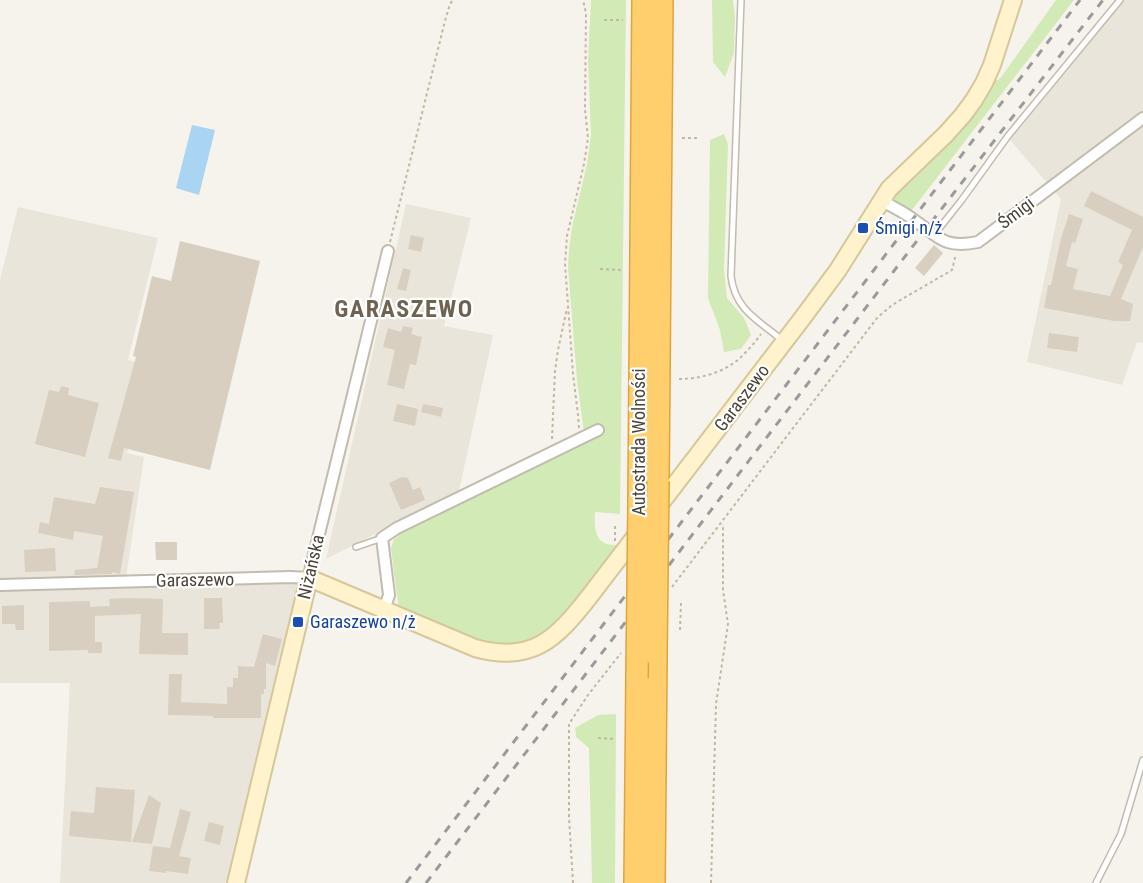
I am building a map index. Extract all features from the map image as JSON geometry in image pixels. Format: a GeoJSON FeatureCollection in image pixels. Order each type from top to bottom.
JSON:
{"type":"FeatureCollection","features":[{"type":"Feature","properties":{"kind":"highway","name":"Autostrada Wolności"},"geometry":{"type":"LineString","coordinates":[[634,883],[643,0]]}},
{"type":"Feature","properties":{"kind":"highway","name":"Autostrada Wolności"},"geometry":{"type":"LineString","coordinates":[[654,883],[662,0]]}},
{"type":"Feature","properties":{"kind":"street","name":"Garaszewo"},"geometry":{"type":"LineString","coordinates":[[0,585],[309,578],[485,651],[505,654],[520,652],[548,641],[566,625],[589,597],[784,342],[838,270],[881,200],[963,115],[984,83],[992,65],[1013,0]]}},
{"type":"Feature","properties":{"kind":"street","name":"Śmigi"},"geometry":{"type":"LineString","coordinates":[[958,245],[978,242],[1143,118]]}},
{"type":"Feature","properties":{"kind":"street"},"geometry":{"type":"LineString","coordinates":[[881,200],[914,219],[934,235],[958,245]]}},
{"type":"Feature","properties":{"kind":"street","name":"Niżańska"},"geometry":{"type":"LineString","coordinates":[[236,883],[388,251]]}},
{"type":"Feature","properties":{"kind":"street"},"geometry":{"type":"LineString","coordinates":[[384,610],[389,595],[382,538],[397,528],[598,430]]}},
{"type":"Feature","properties":{"kind":"lane"},"geometry":{"type":"LineString","coordinates":[[741,0],[732,287],[739,303],[784,342]]}},
{"type":"Feature","properties":{"kind":"lane"},"geometry":{"type":"LineString","coordinates":[[934,235],[962,201],[1008,136],[1120,0]]}},
{"type":"Feature","properties":{"kind":"lane"},"geometry":{"type":"LineString","coordinates":[[356,547],[382,538]]}},
{"type":"Feature","properties":{"kind":"lane"},"geometry":{"type":"LineString","coordinates":[[1096,883],[1121,834],[1143,760]]}},
{"type":"Feature","properties":{"kind":"path"},"geometry":{"type":"LineString","coordinates":[[388,251],[445,21],[453,0]]}},
{"type":"Feature","properties":{"kind":"path"},"geometry":{"type":"LineString","coordinates":[[577,440],[579,422],[573,374],[565,252],[588,138],[585,109],[586,13],[583,0]]}},
{"type":"Feature","properties":{"kind":"path"},"geometry":{"type":"LineString","coordinates":[[604,20],[623,20]]}},
{"type":"Feature","properties":{"kind":"path"},"geometry":{"type":"LineString","coordinates":[[682,138],[698,138]]}},
{"type":"Feature","properties":{"kind":"path"},"geometry":{"type":"LineString","coordinates":[[668,593],[877,318],[892,305],[952,270],[958,245]]}},
{"type":"Feature","properties":{"kind":"path"},"geometry":{"type":"LineString","coordinates":[[600,269],[621,270]]}},
{"type":"Feature","properties":{"kind":"path"},"geometry":{"type":"LineString","coordinates":[[554,451],[552,435],[555,371],[568,306]]}},
{"type":"Feature","properties":{"kind":"path"},"geometry":{"type":"LineString","coordinates":[[679,380],[698,379],[732,364],[745,354],[766,327]]}},
{"type":"Feature","properties":{"kind":"path"},"geometry":{"type":"LineString","coordinates":[[711,883],[716,704],[728,624],[723,590],[723,522]]}},
{"type":"Feature","properties":{"kind":"path"},"geometry":{"type":"LineString","coordinates":[[615,526],[615,546]]}},
{"type":"Feature","properties":{"kind":"path"},"geometry":{"type":"LineString","coordinates":[[680,630],[681,603]]}},
{"type":"Feature","properties":{"kind":"path"},"geometry":{"type":"LineString","coordinates":[[573,883],[569,817],[569,723],[624,649]]}},
{"type":"Feature","properties":{"kind":"path"},"geometry":{"type":"LineString","coordinates":[[598,738],[616,739]]}},
{"type":"Feature","properties":{"kind":"shaded area"},"geometry":{"type":"Polygon","coordinates":[[[1124,0],[1143,0],[1143,343],[1137,342],[1122,385],[1027,362],[1061,199],[1010,140],[1124,0]]]}},
{"type":"Feature","properties":{"kind":"shaded area"},"geometry":{"type":"Polygon","coordinates":[[[406,204],[471,218],[444,326],[493,335],[459,491],[326,559],[406,204]]]}},
{"type":"Feature","properties":{"kind":"shaded area"},"geometry":{"type":"Polygon","coordinates":[[[18,207],[158,238],[128,360],[150,366],[127,453],[144,457],[125,585],[299,584],[226,883],[60,883],[70,683],[0,683],[0,280],[18,207]]]}},
{"type":"Feature","properties":{"kind":"green space"},"geometry":{"type":"Polygon","coordinates":[[[591,0],[626,0],[620,514],[595,512],[597,535],[604,543],[616,545],[616,549],[572,606],[555,624],[532,640],[507,644],[482,640],[401,608],[398,604],[391,548],[401,530],[584,432],[577,380],[568,267],[572,227],[587,164],[591,135],[588,60],[591,0]]]}},
{"type":"Feature","properties":{"kind":"green space"},"geometry":{"type":"Polygon","coordinates":[[[712,0],[733,0],[734,53],[725,77],[713,62],[712,0]]]}},
{"type":"Feature","properties":{"kind":"green space"},"geometry":{"type":"Polygon","coordinates":[[[1056,0],[1074,0],[912,210],[899,205],[895,201],[894,193],[994,78],[998,80],[1002,76],[1056,0]]]}},
{"type":"Feature","properties":{"kind":"green space"},"geometry":{"type":"Polygon","coordinates":[[[724,134],[728,144],[724,270],[727,298],[744,318],[751,335],[741,349],[724,352],[720,330],[708,298],[710,140],[724,134]]]}},
{"type":"Feature","properties":{"kind":"green space"},"geometry":{"type":"Polygon","coordinates":[[[616,714],[615,883],[592,883],[589,748],[576,737],[575,728],[598,715],[616,714]]]}},
{"type":"Feature","properties":{"kind":"water"},"geometry":{"type":"Polygon","coordinates":[[[192,125],[215,130],[199,195],[176,188],[192,125]]]}},
{"type":"Feature","properties":{"kind":"building"},"geometry":{"type":"Polygon","coordinates":[[[1091,191],[1143,217],[1143,247],[1121,299],[1133,304],[1130,321],[1114,321],[1044,308],[1048,285],[1051,285],[1061,238],[1069,214],[1083,219],[1075,243],[1072,242],[1066,266],[1078,269],[1073,289],[1110,296],[1123,265],[1118,262],[1132,230],[1084,206],[1091,191]]]}},
{"type":"Feature","properties":{"kind":"building"},"geometry":{"type":"Polygon","coordinates":[[[411,235],[424,238],[421,252],[408,249],[411,235]]]}},
{"type":"Feature","properties":{"kind":"building"},"geometry":{"type":"Polygon","coordinates":[[[180,241],[260,261],[210,470],[124,448],[121,461],[108,458],[136,357],[133,356],[152,276],[171,281],[180,241]]]}},
{"type":"Feature","properties":{"kind":"building"},"geometry":{"type":"Polygon","coordinates":[[[934,245],[943,253],[924,276],[915,268],[934,245]]]}},
{"type":"Feature","properties":{"kind":"building"},"geometry":{"type":"Polygon","coordinates":[[[403,268],[411,270],[406,291],[397,289],[403,268]]]}},
{"type":"Feature","properties":{"kind":"building"},"geometry":{"type":"Polygon","coordinates":[[[403,326],[413,328],[411,334],[422,337],[416,365],[410,364],[404,389],[387,385],[395,350],[383,347],[388,328],[401,332],[403,326]]]}},
{"type":"Feature","properties":{"kind":"building"},"geometry":{"type":"Polygon","coordinates":[[[1049,333],[1079,337],[1077,352],[1047,348],[1049,333]]]}},
{"type":"Feature","properties":{"kind":"building"},"geometry":{"type":"Polygon","coordinates":[[[61,386],[69,388],[68,395],[99,403],[85,457],[35,444],[49,390],[59,392],[61,386]]]}},
{"type":"Feature","properties":{"kind":"building"},"geometry":{"type":"Polygon","coordinates":[[[397,404],[418,409],[415,426],[393,421],[397,404]]]}},
{"type":"Feature","properties":{"kind":"building"},"geometry":{"type":"Polygon","coordinates":[[[423,404],[443,408],[441,417],[421,412],[423,404]]]}},
{"type":"Feature","properties":{"kind":"building"},"geometry":{"type":"Polygon","coordinates":[[[402,477],[408,478],[413,490],[420,487],[425,500],[401,510],[389,483],[402,477]]]}},
{"type":"Feature","properties":{"kind":"building"},"geometry":{"type":"Polygon","coordinates":[[[100,487],[134,492],[120,574],[112,572],[112,574],[74,575],[75,570],[97,568],[103,536],[74,531],[73,540],[38,533],[40,522],[49,524],[54,497],[95,504],[100,487]]]}},
{"type":"Feature","properties":{"kind":"building"},"geometry":{"type":"Polygon","coordinates":[[[155,542],[177,542],[177,560],[156,560],[155,542]]]}},
{"type":"Feature","properties":{"kind":"building"},"geometry":{"type":"Polygon","coordinates":[[[55,548],[56,571],[25,572],[24,550],[55,548]]]}},
{"type":"Feature","properties":{"kind":"building"},"geometry":{"type":"Polygon","coordinates":[[[204,598],[222,598],[223,623],[219,623],[220,629],[204,629],[204,598]]]}},
{"type":"Feature","properties":{"kind":"building"},"geometry":{"type":"Polygon","coordinates":[[[109,599],[163,599],[162,633],[188,633],[188,655],[139,654],[141,614],[95,616],[95,642],[102,642],[102,653],[88,653],[88,650],[49,651],[49,602],[90,601],[90,607],[110,606],[109,599]]]}},
{"type":"Feature","properties":{"kind":"building"},"geometry":{"type":"Polygon","coordinates":[[[24,605],[24,630],[16,630],[15,624],[2,624],[2,606],[24,605]]]}},
{"type":"Feature","properties":{"kind":"building"},"geometry":{"type":"Polygon","coordinates":[[[263,634],[282,639],[275,666],[266,663],[266,689],[264,689],[264,694],[261,694],[261,718],[168,715],[169,674],[182,674],[181,702],[227,704],[227,687],[233,687],[233,678],[238,678],[238,666],[254,667],[263,634]]]}},
{"type":"Feature","properties":{"kind":"building"},"geometry":{"type":"Polygon","coordinates":[[[96,787],[135,790],[131,842],[69,836],[71,811],[94,813],[96,787]]]}},
{"type":"Feature","properties":{"kind":"building"},"geometry":{"type":"Polygon","coordinates":[[[149,795],[161,803],[152,844],[132,842],[149,795]]]}},
{"type":"Feature","properties":{"kind":"building"},"geometry":{"type":"Polygon","coordinates":[[[180,809],[191,812],[179,856],[191,858],[188,874],[149,871],[153,846],[170,848],[180,809]]]}},
{"type":"Feature","properties":{"kind":"building"},"geometry":{"type":"Polygon","coordinates":[[[209,822],[224,826],[220,845],[204,841],[209,822]]]}},
{"type":"Feature","properties":{"kind":"railway"},"geometry":{"type":"LineString","coordinates":[[406,883],[1080,0]]}},
{"type":"Feature","properties":{"kind":"railway"},"geometry":{"type":"LineString","coordinates":[[426,883],[1103,0]]}},
{"type":"Feature","properties":{"kind":"place","name":"Śmigi n/ż"},"geometry":{"type":"Point","coordinates":[863,228]}},
{"type":"Feature","properties":{"kind":"place","name":"Garaszewo n/ż"},"geometry":{"type":"Point","coordinates":[298,622]}},
{"type":"Feature","properties":{"kind":"district","name":"GARASZEWO"},"geometry":{"type":"Point","coordinates":[404,309]}}]}
